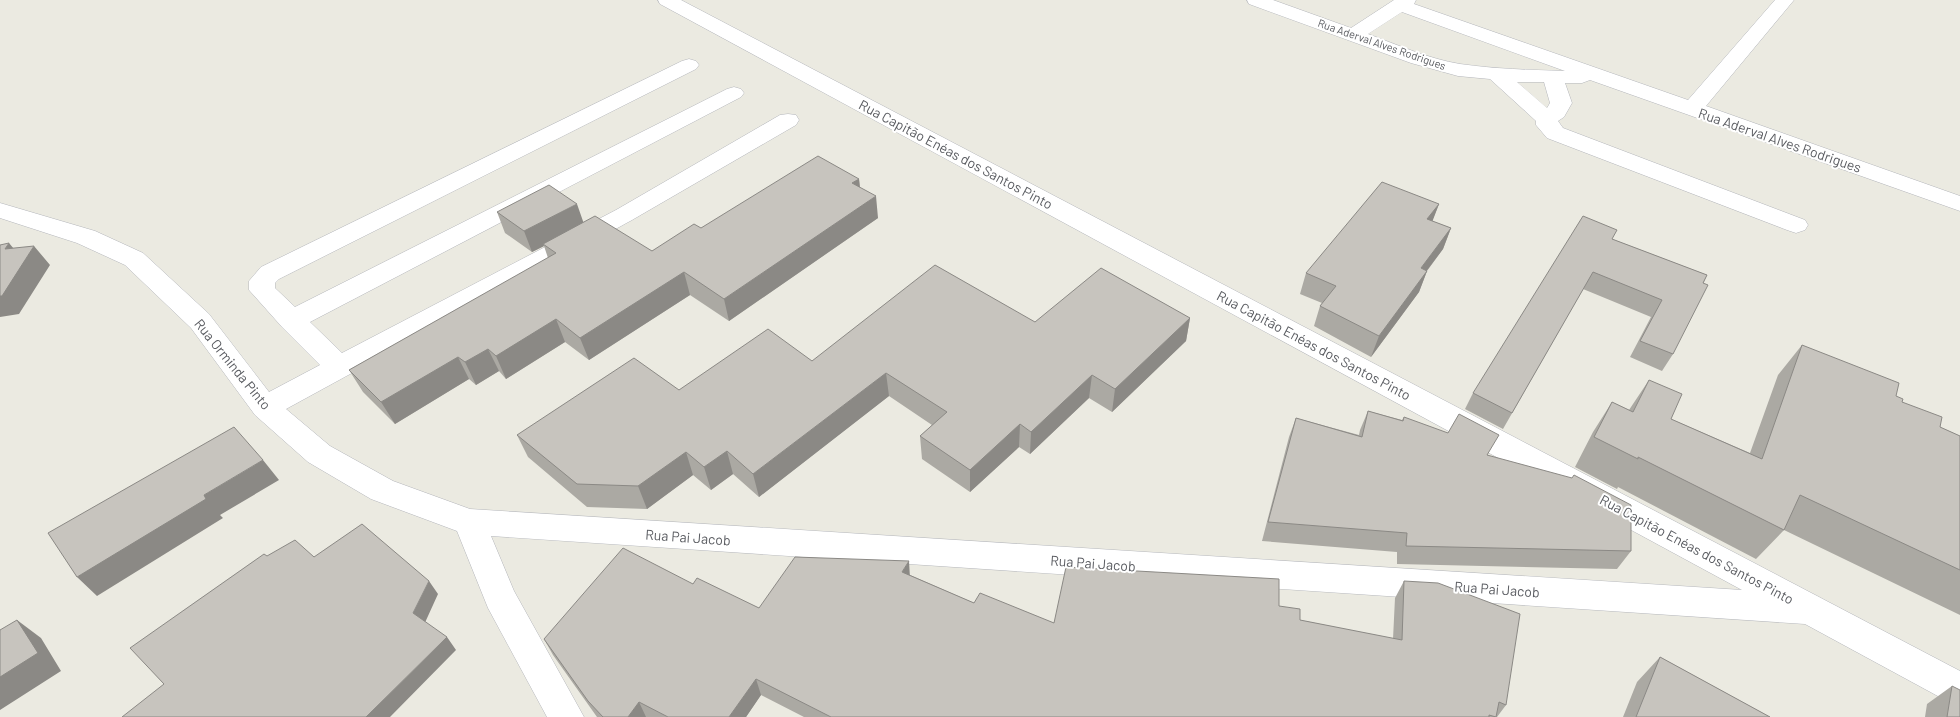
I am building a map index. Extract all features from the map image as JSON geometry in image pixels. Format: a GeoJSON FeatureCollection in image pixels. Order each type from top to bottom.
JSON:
{"type":"FeatureCollection","features":[{"type":"Feature","properties":{"kind":"street","name":"Rua Capitão Enéas dos Santos Pinto"},"geometry":{"type":"LineString","coordinates":[[667,0],[1960,689]]}},
{"type":"Feature","properties":{"kind":"street","name":"Rua Aderval Alves Rodrigues"},"geometry":{"type":"LineString","coordinates":[[1256,0],[1418,59],[1458,70],[1553,78],[1601,77]]}},
{"type":"Feature","properties":{"kind":"street"},"geometry":{"type":"LineString","coordinates":[[1692,109],[1785,0]]}},
{"type":"Feature","properties":{"kind":"street","name":"Rua Aderval Alves Rodrigues"},"geometry":{"type":"LineString","coordinates":[[1403,2],[1601,77],[1960,204]]}},
{"type":"Feature","properties":{"kind":"street"},"geometry":{"type":"LineString","coordinates":[[1352,36],[1403,2]]}},
{"type":"Feature","properties":{"kind":"street"},"geometry":{"type":"LineString","coordinates":[[339,367],[262,290],[262,281],[270,273],[689,65]]}},
{"type":"Feature","properties":{"kind":"street"},"geometry":{"type":"LineString","coordinates":[[1496,74],[1547,119],[1547,125],[1555,133],[1796,225]]}},
{"type":"Feature","properties":{"kind":"street"},"geometry":{"type":"LineString","coordinates":[[1547,119],[1556,112],[1561,103],[1553,78]]}},
{"type":"Feature","properties":{"kind":"street"},"geometry":{"type":"LineString","coordinates":[[291,320],[734,93]]}},
{"type":"Feature","properties":{"kind":"street"},"geometry":{"type":"LineString","coordinates":[[266,407],[624,215],[788,120]]}},
{"type":"Feature","properties":{"kind":"street","name":"Rua Orminda Pinto"},"geometry":{"type":"LineString","coordinates":[[0,210],[86,237],[134,259],[200,321],[266,407],[319,454],[382,490]]}},
{"type":"Feature","properties":{"kind":"street"},"geometry":{"type":"LineString","coordinates":[[0,231],[33,220]]}},
{"type":"Feature","properties":{"kind":"street","name":"Rua Pai Jacob"},"geometry":{"type":"LineString","coordinates":[[382,490],[469,522],[1809,609]]}},
{"type":"Feature","properties":{"kind":"street"},"geometry":{"type":"LineString","coordinates":[[469,522],[500,598],[566,717]]}},
{"type":"Feature","properties":{"kind":"building"},"geometry":{"type":"Polygon","coordinates":[[[818,156],[859,179],[852,183],[876,196],[724,299],[684,272],[580,338],[556,319],[496,356],[488,349],[465,362],[458,357],[381,402],[349,370],[556,253],[543,244],[595,216],[652,251],[694,224],[701,228],[818,156]]]}},
{"type":"Feature","properties":{"kind":"building"},"geometry":{"type":"Polygon","coordinates":[[[1382,182],[1439,204],[1427,219],[1451,228],[1421,268],[1427,271],[1379,336],[1320,306],[1336,286],[1306,273],[1382,182]]]}},
{"type":"Feature","properties":{"kind":"building"},"geometry":{"type":"Polygon","coordinates":[[[549,185],[577,204],[524,231],[497,212],[549,185]]]}},
{"type":"Feature","properties":{"kind":"building"},"geometry":{"type":"Polygon","coordinates":[[[1583,216],[1617,230],[1612,239],[1707,275],[1703,283],[1708,285],[1673,354],[1640,341],[1662,300],[1593,272],[1512,413],[1473,393],[1583,216]]]}},
{"type":"Feature","properties":{"kind":"building"},"geometry":{"type":"Polygon","coordinates":[[[9,243],[5,249],[34,246],[2,296],[0,296],[0,245],[9,243]]]}},
{"type":"Feature","properties":{"kind":"building"},"geometry":{"type":"Polygon","coordinates":[[[935,265],[1035,322],[1101,268],[1190,318],[1115,389],[1092,375],[1031,432],[1020,424],[970,470],[920,436],[947,412],[886,373],[753,474],[727,451],[704,467],[686,452],[638,486],[577,484],[517,435],[634,358],[679,390],[768,329],[812,361],[935,265]]]}},
{"type":"Feature","properties":{"kind":"building"},"geometry":{"type":"Polygon","coordinates":[[[1802,345],[1899,383],[1896,396],[1903,399],[1902,402],[1942,417],[1940,427],[1960,436],[1960,570],[1800,495],[1784,530],[1594,437],[1612,402],[1633,412],[1649,380],[1682,394],[1671,419],[1762,459],[1802,345]]]}},
{"type":"Feature","properties":{"kind":"building"},"geometry":{"type":"Polygon","coordinates":[[[1368,411],[1403,421],[1404,417],[1448,433],[1459,414],[1499,435],[1487,455],[1572,478],[1574,475],[1631,505],[1631,551],[1406,546],[1407,533],[1268,522],[1296,418],[1362,437],[1368,411]]]}},
{"type":"Feature","properties":{"kind":"building"},"geometry":{"type":"Polygon","coordinates":[[[234,427],[263,460],[204,495],[206,499],[77,577],[48,533],[234,427]]]}},
{"type":"Feature","properties":{"kind":"building"},"geometry":{"type":"Polygon","coordinates":[[[362,524],[429,581],[413,613],[447,637],[366,717],[122,717],[164,684],[130,648],[264,554],[267,556],[295,540],[314,557],[362,524]]]}},
{"type":"Feature","properties":{"kind":"building"},"geometry":{"type":"Polygon","coordinates":[[[623,548],[693,584],[697,578],[759,608],[795,557],[909,561],[902,572],[974,603],[980,593],[1054,623],[1066,567],[1279,579],[1279,606],[1300,609],[1300,620],[1402,640],[1404,581],[1438,583],[1520,614],[1506,705],[1499,702],[1496,717],[1489,715],[1489,717],[831,717],[756,679],[729,717],[668,717],[639,702],[628,717],[603,717],[588,701],[544,639],[623,548]]]}},
{"type":"Feature","properties":{"kind":"building"},"geometry":{"type":"Polygon","coordinates":[[[17,620],[38,653],[0,677],[0,630],[17,620]]]}},
{"type":"Feature","properties":{"kind":"building"},"geometry":{"type":"Polygon","coordinates":[[[1660,657],[1770,717],[1636,717],[1660,657]]]}},
{"type":"Feature","properties":{"kind":"building"},"geometry":{"type":"Polygon","coordinates":[[[1952,686],[1960,690],[1960,717],[1947,717],[1952,686]]]}}]}
